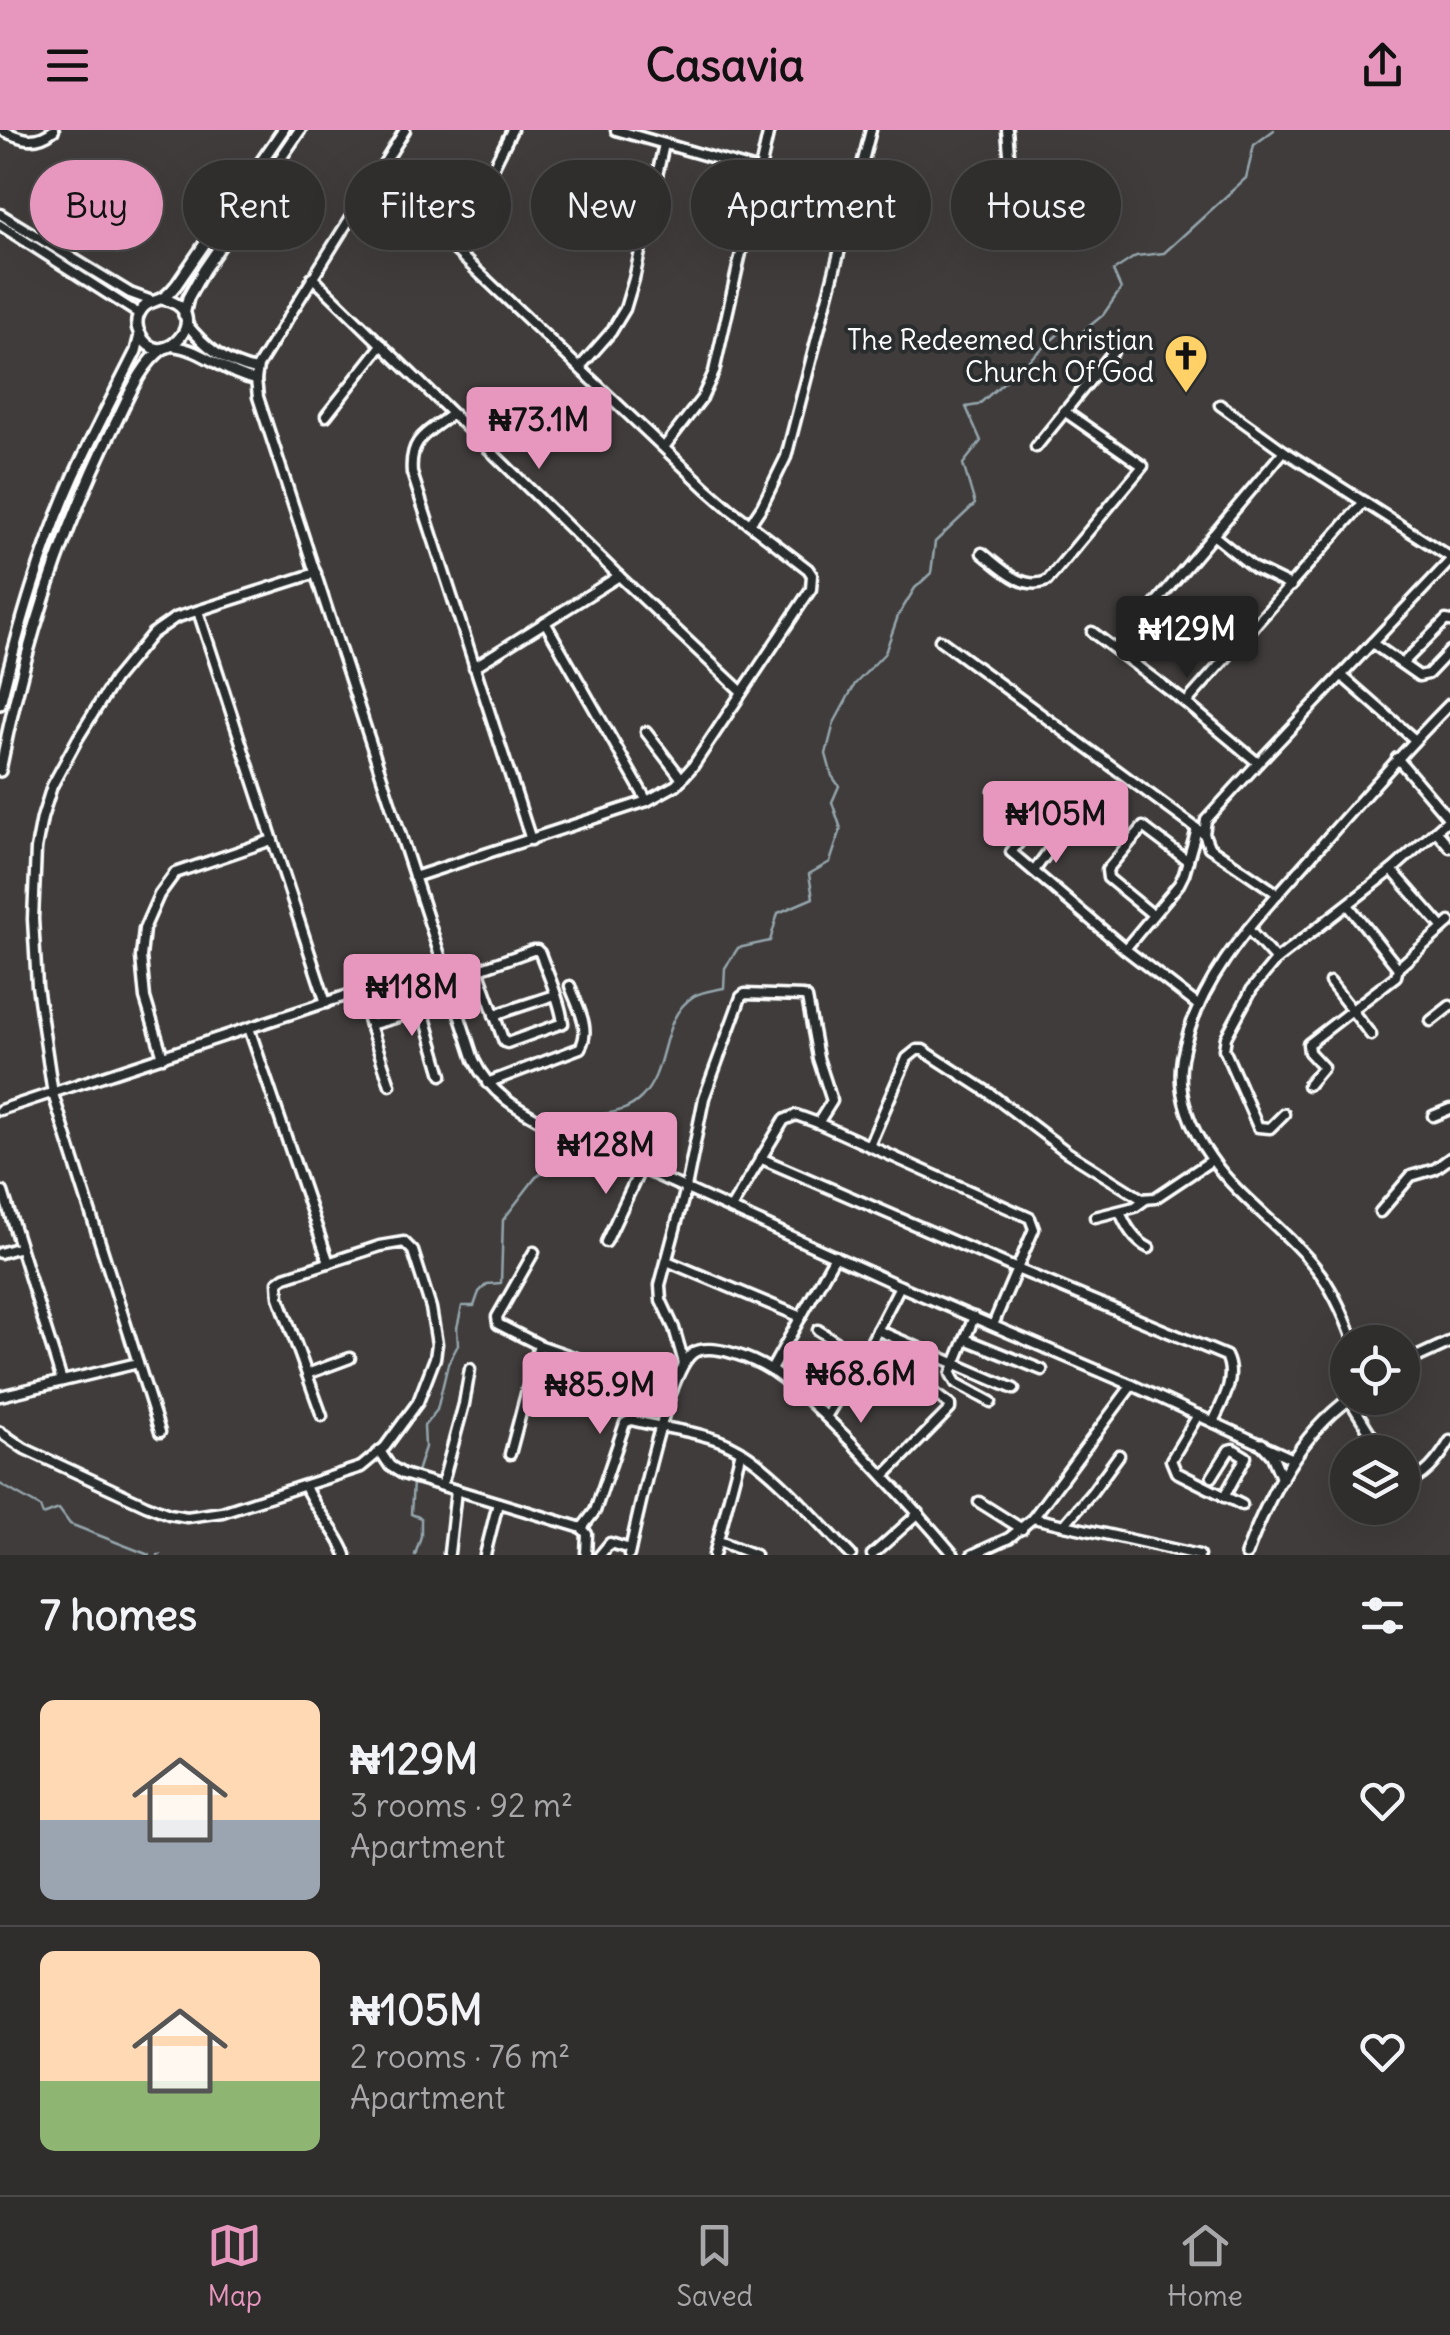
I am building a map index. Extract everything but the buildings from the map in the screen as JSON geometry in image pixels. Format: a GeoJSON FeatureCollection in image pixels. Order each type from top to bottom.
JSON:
{"type":"FeatureCollection","features":[{"type":"Feature","properties":{"kind":"main road"},"geometry":{"type":"LineString","coordinates":[[168,347],[150,346],[140,336],[139,314],[177,284],[283,130]]}},
{"type":"Feature","properties":{"kind":"main road"},"geometry":{"type":"LineString","coordinates":[[0,772],[22,672],[60,548],[90,476],[149,363],[182,336],[188,298],[203,272],[300,130]]}},
{"type":"Feature","properties":{"kind":"main road"},"geometry":{"type":"LineString","coordinates":[[157,300],[178,305],[185,319]]}},
{"type":"Feature","properties":{"kind":"main road"},"geometry":{"type":"LineString","coordinates":[[0,704],[32,583],[72,479],[136,352],[140,336]]}},
{"type":"Feature","properties":{"kind":"main road"},"geometry":{"type":"LineString","coordinates":[[1420,1356],[1450,1342]]}},
{"type":"Feature","properties":{"kind":"main road"},"geometry":{"type":"LineString","coordinates":[[1246,1555],[1293,1459],[1330,1415]]}},
{"type":"Feature","properties":{"kind":"main road"},"geometry":{"type":"LineString","coordinates":[[1262,1444],[1272,1455],[1282,1479]]}},
{"type":"Feature","properties":{"kind":"street"},"geometry":{"type":"LineString","coordinates":[[1,130],[32,141],[54,130]]}},
{"type":"Feature","properties":{"kind":"street"},"geometry":{"type":"LineString","coordinates":[[386,160],[405,130]]}},
{"type":"Feature","properties":{"kind":"street"},"geometry":{"type":"LineString","coordinates":[[497,160],[512,130]]}},
{"type":"Feature","properties":{"kind":"street"},"geometry":{"type":"LineString","coordinates":[[616,130],[721,160]]}},
{"type":"Feature","properties":{"kind":"street"},"geometry":{"type":"LineString","coordinates":[[762,160],[769,130]]}},
{"type":"Feature","properties":{"kind":"street"},"geometry":{"type":"LineString","coordinates":[[750,524],[786,457],[870,130]]}},
{"type":"Feature","properties":{"kind":"street"},"geometry":{"type":"LineString","coordinates":[[1007,130],[1010,160]]}},
{"type":"Feature","properties":{"kind":"street"},"geometry":{"type":"LineString","coordinates":[[580,367],[612,332],[625,309],[664,144]]}},
{"type":"Feature","properties":{"kind":"street"},"geometry":{"type":"LineString","coordinates":[[0,214],[130,293],[157,300]]}},
{"type":"Feature","properties":{"kind":"street"},"geometry":{"type":"LineString","coordinates":[[345,224],[256,375],[258,396],[442,964],[474,1060],[487,1083],[507,1102],[558,1131],[1293,1459]]}},
{"type":"Feature","properties":{"kind":"street"},"geometry":{"type":"LineString","coordinates":[[0,225],[139,314]]}},
{"type":"Feature","properties":{"kind":"street"},"geometry":{"type":"LineString","coordinates":[[414,877],[647,801],[668,790],[682,779],[811,590],[812,582],[808,569],[706,488],[458,250]]}},
{"type":"Feature","properties":{"kind":"street"},"geometry":{"type":"LineString","coordinates":[[664,446],[702,398],[714,372],[742,250]]}},
{"type":"Feature","properties":{"kind":"street"},"geometry":{"type":"LineString","coordinates":[[312,277],[742,692]]}},
{"type":"Feature","properties":{"kind":"street"},"geometry":{"type":"LineString","coordinates":[[185,319],[202,342],[256,375]]}},
{"type":"Feature","properties":{"kind":"street"},"geometry":{"type":"LineString","coordinates":[[326,416],[382,345]]}},
{"type":"Feature","properties":{"kind":"street"},"geometry":{"type":"LineString","coordinates":[[168,347],[190,350],[234,374],[256,375]]}},
{"type":"Feature","properties":{"kind":"street"},"geometry":{"type":"LineString","coordinates":[[1036,447],[1114,352]]}},
{"type":"Feature","properties":{"kind":"street"},"geometry":{"type":"LineString","coordinates":[[1125,950],[1179,884],[1206,820],[1450,559],[1284,451],[1220,404]]}},
{"type":"Feature","properties":{"kind":"street"},"geometry":{"type":"LineString","coordinates":[[982,553],[1017,580],[1036,586],[1048,581],[1142,466],[1064,412]]}},
{"type":"Feature","properties":{"kind":"street"},"geometry":{"type":"LineString","coordinates":[[452,414],[420,438],[410,457],[416,488],[530,840]]}},
{"type":"Feature","properties":{"kind":"street"},"geometry":{"type":"LineString","coordinates":[[1117,649],[1284,451]]}},
{"type":"Feature","properties":{"kind":"street"},"geometry":{"type":"LineString","coordinates":[[1186,703],[1364,502]]}},
{"type":"Feature","properties":{"kind":"street"},"geometry":{"type":"LineString","coordinates":[[1212,535],[1254,568],[1292,586]]}},
{"type":"Feature","properties":{"kind":"street"},"geometry":{"type":"LineString","coordinates":[[160,1432],[53,1094],[33,919],[36,849],[52,786],[114,680],[152,634],[163,624],[316,573]]}},
{"type":"Feature","properties":{"kind":"street"},"geometry":{"type":"LineString","coordinates":[[474,667],[619,576]]}},
{"type":"Feature","properties":{"kind":"street"},"geometry":{"type":"LineString","coordinates":[[198,611],[326,1003]]}},
{"type":"Feature","properties":{"kind":"street"},"geometry":{"type":"LineString","coordinates":[[1403,663],[1450,620]]}},
{"type":"Feature","properties":{"kind":"street"},"geometry":{"type":"LineString","coordinates":[[545,622],[647,801]]}},
{"type":"Feature","properties":{"kind":"street"},"geometry":{"type":"LineString","coordinates":[[1092,632],[1258,763]]}},
{"type":"Feature","properties":{"kind":"street"},"geometry":{"type":"LineString","coordinates":[[940,640],[1200,831],[1210,847],[1278,894]]}},
{"type":"Feature","properties":{"kind":"street"},"geometry":{"type":"LineString","coordinates":[[1372,643],[1419,676],[1450,651]]}},
{"type":"Feature","properties":{"kind":"street"},"geometry":{"type":"LineString","coordinates":[[1341,675],[1414,739]]}},
{"type":"Feature","properties":{"kind":"street"},"geometry":{"type":"LineString","coordinates":[[1346,1325],[1316,1267],[1212,1160],[1188,1114],[1181,1078],[1186,1042],[1199,1006],[1248,929],[1414,739],[1450,704]]}},
{"type":"Feature","properties":{"kind":"street"},"geometry":{"type":"LineString","coordinates":[[646,732],[682,779]]}},
{"type":"Feature","properties":{"kind":"street"},"geometry":{"type":"LineString","coordinates":[[1284,1114],[1270,1128],[1258,1127],[1224,1049],[1226,1036],[1252,989],[1276,960],[1392,870],[1450,818],[1397,758]]}},
{"type":"Feature","properties":{"kind":"street"},"geometry":{"type":"LineString","coordinates":[[994,790],[1054,844],[1034,872]]}},
{"type":"Feature","properties":{"kind":"street"},"geometry":{"type":"LineString","coordinates":[[1034,824],[1011,852],[1125,950],[1199,1006]]}},
{"type":"Feature","properties":{"kind":"street"},"geometry":{"type":"LineString","coordinates":[[1153,915],[1108,878],[1107,870],[1144,827],[1188,861]]}},
{"type":"Feature","properties":{"kind":"street"},"geometry":{"type":"LineString","coordinates":[[1436,831],[1450,847]]}},
{"type":"Feature","properties":{"kind":"street"},"geometry":{"type":"LineString","coordinates":[[163,1057],[149,1014],[141,943],[159,895],[175,873],[272,840]]}},
{"type":"Feature","properties":{"kind":"street"},"geometry":{"type":"LineString","coordinates":[[1308,1085],[1323,1067],[1308,1044],[1396,976],[1398,968],[1447,925],[1392,870]]}},
{"type":"Feature","properties":{"kind":"street"},"geometry":{"type":"LineString","coordinates":[[1348,905],[1398,968]]}},
{"type":"Feature","properties":{"kind":"street"},"geometry":{"type":"LineString","coordinates":[[1248,929],[1276,960]]}},
{"type":"Feature","properties":{"kind":"street"},"geometry":{"type":"LineString","coordinates":[[448,980],[478,968],[536,950],[540,952],[562,1022],[507,1043],[502,1040],[478,968]]}},
{"type":"Feature","properties":{"kind":"street"},"geometry":{"type":"LineString","coordinates":[[0,1110],[442,964]]}},
{"type":"Feature","properties":{"kind":"street"},"geometry":{"type":"LineString","coordinates":[[1330,982],[1371,1036]]}},
{"type":"Feature","properties":{"kind":"street"},"geometry":{"type":"LineString","coordinates":[[487,1083],[580,1048],[586,1030],[570,986]]}},
{"type":"Feature","properties":{"kind":"street"},"geometry":{"type":"LineString","coordinates":[[359,992],[390,1085]]}},
{"type":"Feature","properties":{"kind":"street"},"geometry":{"type":"LineString","coordinates":[[494,1015],[555,994]]}},
{"type":"Feature","properties":{"kind":"street"},"geometry":{"type":"LineString","coordinates":[[684,1363],[661,1300],[660,1285],[711,1075],[741,996],[807,998],[818,1058],[832,1102],[818,1123]]}},
{"type":"Feature","properties":{"kind":"street"},"geometry":{"type":"LineString","coordinates":[[1432,1021],[1450,1006]]}},
{"type":"Feature","properties":{"kind":"street"},"geometry":{"type":"LineString","coordinates":[[370,1025],[423,1010],[442,1075]]}},
{"type":"Feature","properties":{"kind":"street"},"geometry":{"type":"LineString","coordinates":[[249,1028],[329,1263]]}},
{"type":"Feature","properties":{"kind":"street"},"geometry":{"type":"LineString","coordinates":[[868,1146],[907,1058],[923,1050],[988,1092],[1067,1152],[1142,1199],[1155,1198],[1212,1160]]}},
{"type":"Feature","properties":{"kind":"street"},"geometry":{"type":"LineString","coordinates":[[1433,1116],[1450,1109]]}},
{"type":"Feature","properties":{"kind":"street"},"geometry":{"type":"LineString","coordinates":[[731,1208],[784,1120],[796,1116],[1030,1218],[1034,1229],[992,1326]]}},
{"type":"Feature","properties":{"kind":"street"},"geometry":{"type":"LineString","coordinates":[[760,1158],[1226,1356],[1230,1377],[1213,1422]]}},
{"type":"Feature","properties":{"kind":"street"},"geometry":{"type":"LineString","coordinates":[[1380,1212],[1411,1176],[1435,1169],[1450,1158]]}},
{"type":"Feature","properties":{"kind":"street"},"geometry":{"type":"LineString","coordinates":[[606,1242],[640,1168]]}},
{"type":"Feature","properties":{"kind":"street"},"geometry":{"type":"LineString","coordinates":[[3,1192],[62,1381]]}},
{"type":"Feature","properties":{"kind":"street"},"geometry":{"type":"LineString","coordinates":[[1095,1217],[1135,1207],[1146,1199]]}},
{"type":"Feature","properties":{"kind":"street"},"geometry":{"type":"LineString","coordinates":[[1120,1212],[1132,1234],[1148,1248]]}},
{"type":"Feature","properties":{"kind":"street"},"geometry":{"type":"LineString","coordinates":[[0,1432],[25,1449],[169,1514],[187,1517],[222,1512],[362,1467],[380,1451],[418,1402],[438,1344],[432,1308],[413,1251],[404,1242],[380,1246],[278,1282],[322,1416]]}},
{"type":"Feature","properties":{"kind":"street"},"geometry":{"type":"LineString","coordinates":[[0,1253],[20,1246]]}},
{"type":"Feature","properties":{"kind":"street"},"geometry":{"type":"LineString","coordinates":[[534,1252],[496,1318],[498,1324],[540,1345],[672,1391]]}},
{"type":"Feature","properties":{"kind":"street"},"geometry":{"type":"LineString","coordinates":[[771,1370],[835,1256]]}},
{"type":"Feature","properties":{"kind":"street"},"geometry":{"type":"LineString","coordinates":[[667,1261],[801,1317]]}},
{"type":"Feature","properties":{"kind":"street"},"geometry":{"type":"LineString","coordinates":[[826,1417],[900,1286]]}},
{"type":"Feature","properties":{"kind":"street"},"geometry":{"type":"LineString","coordinates":[[974,1318],[952,1379],[991,1402]]}},
{"type":"Feature","properties":{"kind":"street"},"geometry":{"type":"LineString","coordinates":[[818,1330],[862,1358]]}},
{"type":"Feature","properties":{"kind":"street"},"geometry":{"type":"LineString","coordinates":[[877,1330],[1014,1389]]}},
{"type":"Feature","properties":{"kind":"street"},"geometry":{"type":"LineString","coordinates":[[965,1338],[1042,1370]]}},
{"type":"Feature","properties":{"kind":"street"},"geometry":{"type":"LineString","coordinates":[[510,1454],[540,1345]]}},
{"type":"Feature","properties":{"kind":"street"},"geometry":{"type":"LineString","coordinates":[[869,1346],[950,1405],[884,1476]]}},
{"type":"Feature","properties":{"kind":"street"},"geometry":{"type":"LineString","coordinates":[[380,1451],[390,1466],[402,1474],[585,1531],[630,1552],[672,1391],[684,1363],[699,1350],[716,1350],[771,1370],[826,1417],[954,1555]]}},
{"type":"Feature","properties":{"kind":"street"},"geometry":{"type":"LineString","coordinates":[[307,1374],[350,1358]]}},
{"type":"Feature","properties":{"kind":"street"},"geometry":{"type":"LineString","coordinates":[[0,1396],[138,1363]]}},
{"type":"Feature","properties":{"kind":"street"},"geometry":{"type":"LineString","coordinates":[[442,1485],[470,1370]]}},
{"type":"Feature","properties":{"kind":"street"},"geometry":{"type":"LineString","coordinates":[[972,1555],[1009,1538],[1033,1518],[1132,1385]]}},
{"type":"Feature","properties":{"kind":"street"},"geometry":{"type":"LineString","coordinates":[[1198,1414],[1171,1460],[1172,1466],[1176,1472],[1242,1505]]}},
{"type":"Feature","properties":{"kind":"street"},"geometry":{"type":"LineString","coordinates":[[586,1555],[585,1531],[625,1423],[631,1420],[716,1439],[742,1451],[851,1555]]}},
{"type":"Feature","properties":{"kind":"street"},"geometry":{"type":"LineString","coordinates":[[1420,1475],[1436,1462],[1450,1441]]}},
{"type":"Feature","properties":{"kind":"street"},"geometry":{"type":"LineString","coordinates":[[1212,1477],[1229,1450],[1233,1448],[1246,1457],[1224,1497]]}},
{"type":"Feature","properties":{"kind":"street"},"geometry":{"type":"LineString","coordinates":[[714,1555],[742,1451]]}},
{"type":"Feature","properties":{"kind":"street"},"geometry":{"type":"LineString","coordinates":[[1064,1525],[1119,1455]]}},
{"type":"Feature","properties":{"kind":"street"},"geometry":{"type":"LineString","coordinates":[[1436,1462],[1450,1465]]}},
{"type":"Feature","properties":{"kind":"street"},"geometry":{"type":"LineString","coordinates":[[305,1486],[346,1555]]}},
{"type":"Feature","properties":{"kind":"street"},"geometry":{"type":"LineString","coordinates":[[449,1553],[456,1490]]}},
{"type":"Feature","properties":{"kind":"street"},"geometry":{"type":"LineString","coordinates":[[979,1502],[1022,1529]]}},
{"type":"Feature","properties":{"kind":"street"},"geometry":{"type":"LineString","coordinates":[[485,1555],[498,1503]]}},
{"type":"Feature","properties":{"kind":"street"},"geometry":{"type":"LineString","coordinates":[[872,1555],[920,1514]]}},
{"type":"Feature","properties":{"kind":"street"},"geometry":{"type":"LineString","coordinates":[[1033,1518],[1199,1555]]}},
{"type":"Feature","properties":{"kind":"street"},"geometry":{"type":"LineString","coordinates":[[719,1540],[754,1555]]}},
{"type":"Feature","properties":{"kind":"street"},"geometry":{"type":"LineString","coordinates":[[600,1555],[610,1542]]}},
{"type":"Feature","properties":{"kind":"waterway"},"geometry":{"type":"LineString","coordinates":[[416,1475],[425,1447],[424,1426],[437,1410],[448,1364],[458,1345],[462,1306],[474,1306],[487,1284],[501,1283],[503,1220],[536,1177],[563,1159],[574,1127],[583,1120],[629,1107],[641,1098],[656,1073],[675,1018],[694,996],[724,988],[725,968],[738,948],[770,941],[778,913],[813,898],[809,874],[830,862],[841,829],[832,802],[839,786],[826,754],[834,723],[855,684],[885,653],[898,616],[915,588],[931,573],[935,542],[975,504],[963,464],[981,441],[966,407],[978,405],[1063,330],[1076,337],[1103,315],[1121,289],[1113,271],[1136,256],[1164,253],[1246,178],[1254,145],[1274,130]]}},
{"type":"Feature","properties":{"kind":"waterway"},"geometry":{"type":"LineString","coordinates":[[413,1482],[411,1514],[421,1518],[415,1555]]}},
{"type":"Feature","properties":{"kind":"waterway"},"geometry":{"type":"LineString","coordinates":[[0,1484],[40,1507],[43,1515],[59,1509],[70,1524],[149,1555]]}},
{"type":"Feature","properties":{"kind":"place","name":"The Redeemed Christian Church Of God"},"geometry":{"type":"Point","coordinates":[1186,394]}}]}
